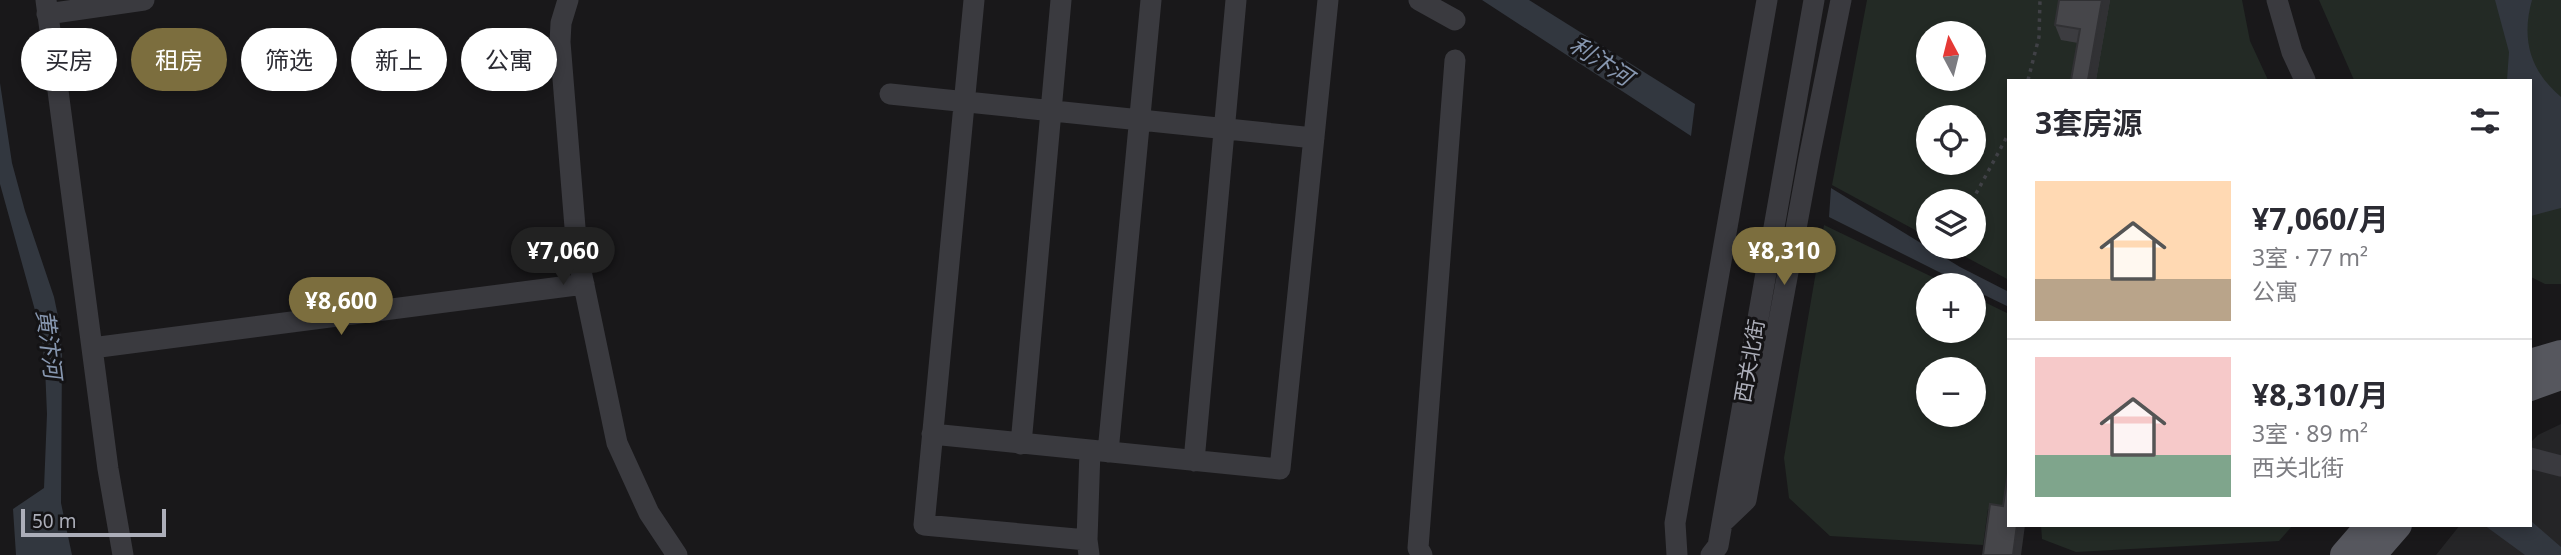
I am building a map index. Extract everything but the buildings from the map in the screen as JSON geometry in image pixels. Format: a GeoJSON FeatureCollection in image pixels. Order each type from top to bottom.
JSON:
{"type":"FeatureCollection","features":[{"type":"Feature","properties":{"kind":"main road"},"geometry":{"type":"LineString","coordinates":[[2344,555],[2368,527]]}},
{"type":"Feature","properties":{"kind":"main road"},"geometry":{"type":"LineString","coordinates":[[2372,555],[2396,527]]}},
{"type":"Feature","properties":{"kind":"street"},"geometry":{"type":"LineString","coordinates":[[123,555],[46,7],[144,0]]}},
{"type":"Feature","properties":{"kind":"street"},"geometry":{"type":"LineString","coordinates":[[568,0],[559,42],[578,252],[584,284],[617,443],[649,513],[677,555]]}},
{"type":"Feature","properties":{"kind":"street"},"geometry":{"type":"LineString","coordinates":[[974,0],[923,525],[1088,547],[1139,120],[1150,0]]}},
{"type":"Feature","properties":{"kind":"street"},"geometry":{"type":"LineString","coordinates":[[1021,444],[1061,0]]}},
{"type":"Feature","properties":{"kind":"street"},"geometry":{"type":"LineString","coordinates":[[1194,461],[1236,0]]}},
{"type":"Feature","properties":{"kind":"street"},"geometry":{"type":"LineString","coordinates":[[932,434],[1280,469],[1328,0]]}},
{"type":"Feature","properties":{"kind":"street"},"geometry":{"type":"LineString","coordinates":[[1419,0],[1455,20]]}},
{"type":"Feature","properties":{"kind":"street"},"geometry":{"type":"LineString","coordinates":[[1677,555],[1675,523],[1767,0]]}},
{"type":"Feature","properties":{"kind":"street","name":"西关北街"},"geometry":{"type":"LineString","coordinates":[[1711,555],[1718,546],[1814,0]]}},
{"type":"Feature","properties":{"kind":"street"},"geometry":{"type":"LineString","coordinates":[[1721,523],[1745,500],[1809,158],[1842,0]]}},
{"type":"Feature","properties":{"kind":"street"},"geometry":{"type":"LineString","coordinates":[[2277,0],[2292,52],[2305,79]]}},
{"type":"Feature","properties":{"kind":"street"},"geometry":{"type":"LineString","coordinates":[[1422,555],[1418,548],[1455,60]]}},
{"type":"Feature","properties":{"kind":"street"},"geometry":{"type":"LineString","coordinates":[[890,94],[1314,138]]}},
{"type":"Feature","properties":{"kind":"street"},"geometry":{"type":"LineString","coordinates":[[92,348],[584,284]]}},
{"type":"Feature","properties":{"kind":"street"},"geometry":{"type":"LineString","coordinates":[[2532,459],[2561,466]]}},
{"type":"Feature","properties":{"kind":"path"},"geometry":{"type":"LineString","coordinates":[[2028,79],[2039,37],[2040,0]]}},
{"type":"Feature","properties":{"kind":"path"},"geometry":{"type":"LineString","coordinates":[[1978,189],[2007,136]]}},
{"type":"Feature","properties":{"kind":"shaded area"},"geometry":{"type":"Polygon","coordinates":[[[1867,0],[2242,0],[2250,41],[2268,79],[2007,79],[2007,279],[1970,259],[1986,259],[1986,189],[1916,189],[1916,230],[1832,185],[1867,0]]]}},
{"type":"Feature","properties":{"kind":"shaded area"},"geometry":{"type":"Polygon","coordinates":[[[2319,0],[2561,0],[2561,284],[2545,284],[2532,278],[2532,79],[2354,79],[2319,0]]]}},
{"type":"Feature","properties":{"kind":"shaded area"},"geometry":{"type":"Polygon","coordinates":[[[1824,225],[1924,273],[1916,273],[1916,343],[1986,343],[1986,303],[2007,313],[2007,513],[1988,509],[1983,545],[1830,536],[1789,498],[1784,458],[1824,225]]]}},
{"type":"Feature","properties":{"kind":"shaded area"},"geometry":{"type":"Polygon","coordinates":[[[2561,424],[2561,555],[2436,555],[2458,527],[2532,527],[2532,441],[2538,435],[2561,424]]]}},
{"type":"Feature","properties":{"kind":"shaded area"},"geometry":{"type":"Polygon","coordinates":[[[2041,527],[2291,527],[2279,541],[2076,552],[2042,539],[2041,527]]]}},
{"type":"Feature","properties":{"kind":"water","name":"利汴河"},"geometry":{"type":"Polygon","coordinates":[[[1482,0],[1529,0],[1695,104],[1691,136],[1482,0]]]}},
{"type":"Feature","properties":{"kind":"water"},"geometry":{"type":"Polygon","coordinates":[[[2495,0],[2532,0],[2528,28],[2531,53],[2542,76],[2561,97],[2561,208],[2532,216],[2532,79],[2507,79],[2509,52],[2495,0]]]}},
{"type":"Feature","properties":{"kind":"water","name":"黄汴河"},"geometry":{"type":"Polygon","coordinates":[[[0,83],[12,163],[59,321],[62,353],[61,503],[72,555],[16,555],[13,509],[44,488],[47,414],[41,332],[0,184],[0,83]]]}},
{"type":"Feature","properties":{"kind":"water"},"geometry":{"type":"Polygon","coordinates":[[[1831,188],[1916,240],[1916,259],[1947,259],[1972,273],[1941,273],[1829,217],[1831,188]]]}},
{"type":"Feature","properties":{"kind":"water"},"geometry":{"type":"Polygon","coordinates":[[[1986,280],[2007,291],[2007,306],[1986,296],[1986,280]]]}},
{"type":"Feature","properties":{"kind":"water"},"geometry":{"type":"Polygon","coordinates":[[[2532,522],[2561,547],[2561,555],[2525,555],[2487,527],[2532,527],[2532,522]]]}}]}
